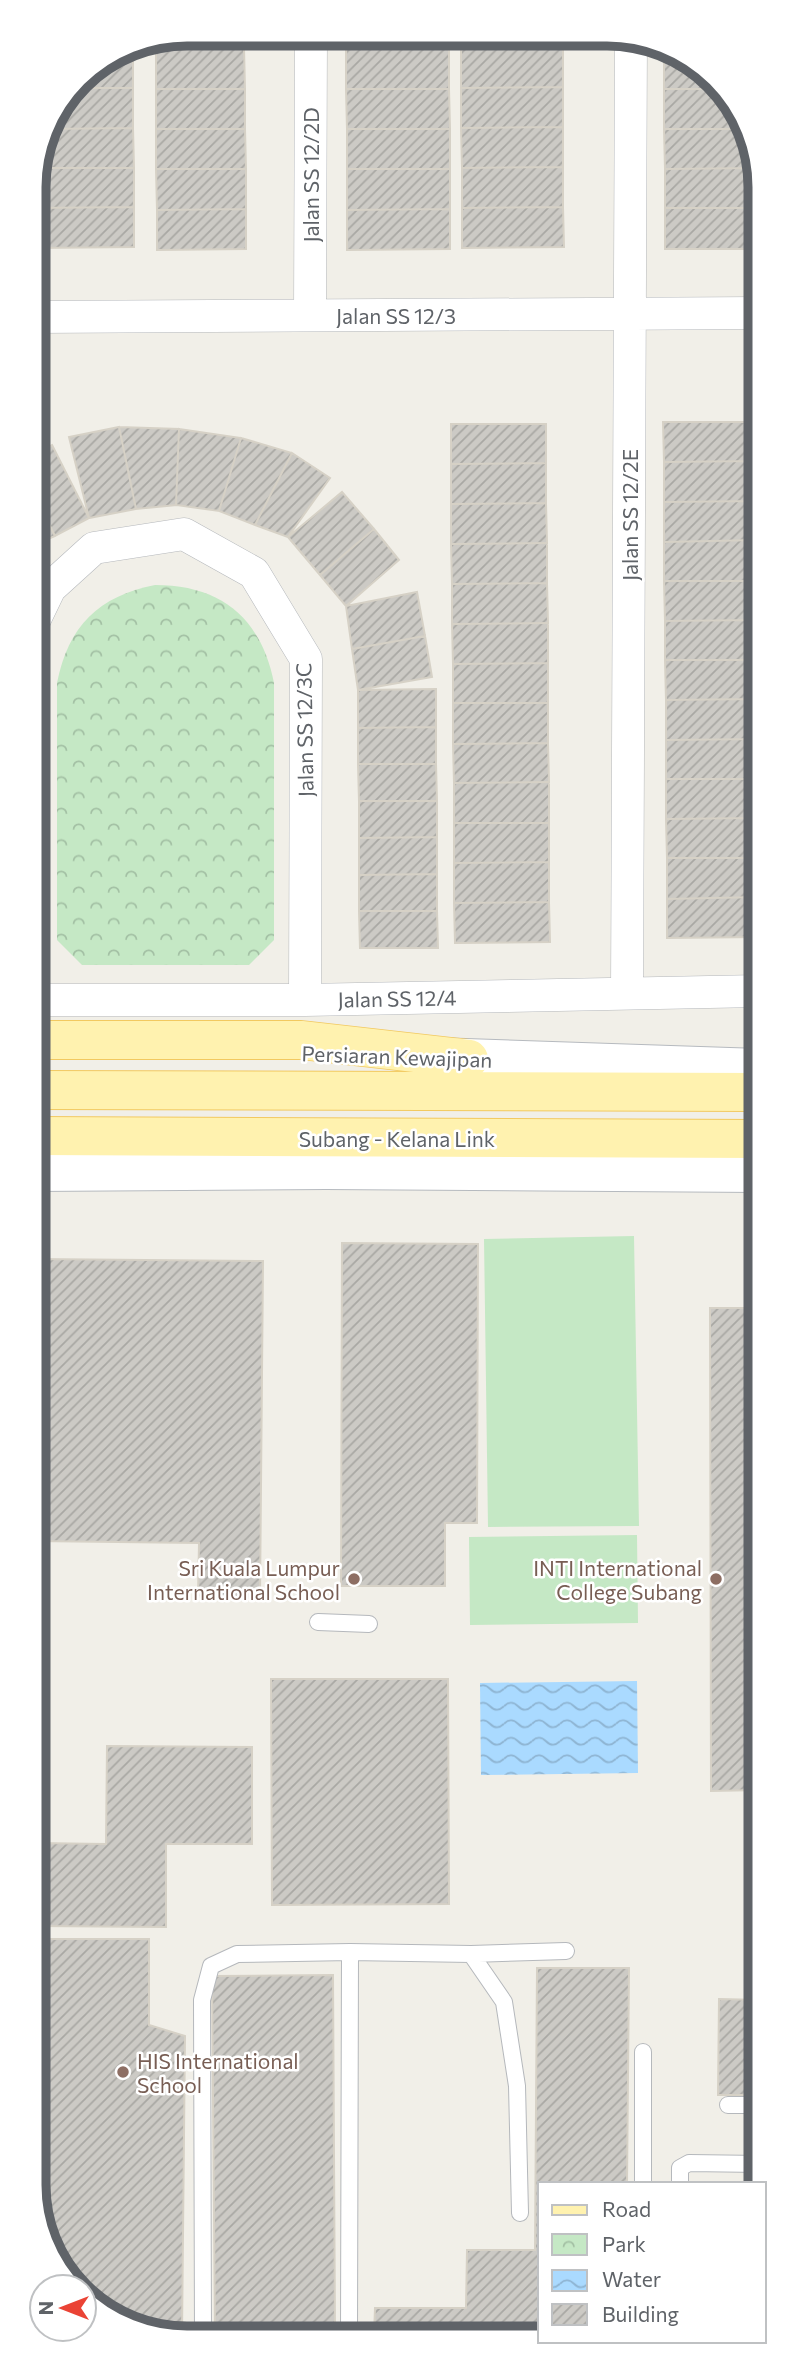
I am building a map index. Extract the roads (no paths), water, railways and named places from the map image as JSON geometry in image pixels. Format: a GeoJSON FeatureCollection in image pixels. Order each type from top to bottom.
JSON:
{"type":"FeatureCollection","features":[{"type":"Feature","properties":{"kind":"main road"},"geometry":{"type":"LineString","coordinates":[[46,1040],[301,1040],[469,1059]]}},
{"type":"Feature","properties":{"kind":"main road","name":"Persiaran Kewajipan"},"geometry":{"type":"LineString","coordinates":[[46,1052],[293,1052],[748,1068]]}},
{"type":"Feature","properties":{"kind":"main road"},"geometry":{"type":"LineString","coordinates":[[46,1090],[748,1092]]}},
{"type":"Feature","properties":{"kind":"main road","name":"Subang - Kelana Link"},"geometry":{"type":"LineString","coordinates":[[46,1136],[748,1139]]}},
{"type":"Feature","properties":{"kind":"main road"},"geometry":{"type":"LineString","coordinates":[[46,1172],[326,1170],[748,1173]]}},
{"type":"Feature","properties":{"kind":"street","name":"Jalan SS 12/2D"},"geometry":{"type":"LineString","coordinates":[[310,315],[311,46]]}},
{"type":"Feature","properties":{"kind":"street","name":"Jalan SS 12/2E"},"geometry":{"type":"LineString","coordinates":[[627,993],[631,48]]}},
{"type":"Feature","properties":{"kind":"street","name":"Jalan SS 12/3"},"geometry":{"type":"LineString","coordinates":[[46,317],[748,313]]}},
{"type":"Feature","properties":{"kind":"street","name":"Jalan SS 12/3C"},"geometry":{"type":"LineString","coordinates":[[46,597],[50,589],[94,548],[184,534],[254,573],[306,659],[305,1000]]}},
{"type":"Feature","properties":{"kind":"street","name":"Jalan SS 12/4"},"geometry":{"type":"LineString","coordinates":[[46,1000],[305,1000],[748,991]]}},
{"type":"Feature","properties":{"kind":"lane"},"geometry":{"type":"LineString","coordinates":[[318,1622],[369,1623]]}},
{"type":"Feature","properties":{"kind":"lane"},"geometry":{"type":"LineString","coordinates":[[204,2326],[202,2000],[211,1966],[237,1954],[471,1954],[566,1951]]}},
{"type":"Feature","properties":{"kind":"lane"},"geometry":{"type":"LineString","coordinates":[[349,2326],[350,1952]]}},
{"type":"Feature","properties":{"kind":"lane"},"geometry":{"type":"LineString","coordinates":[[471,1954],[504,2002],[517,2086],[520,2213]]}},
{"type":"Feature","properties":{"kind":"lane"},"geometry":{"type":"LineString","coordinates":[[643,2052],[643,2182]]}},
{"type":"Feature","properties":{"kind":"lane"},"geometry":{"type":"LineString","coordinates":[[728,2105],[748,2105]]}},
{"type":"Feature","properties":{"kind":"lane"},"geometry":{"type":"LineString","coordinates":[[680,2182],[680,2168],[688,2163],[748,2164]]}},
{"type":"Feature","properties":{"kind":"water"},"geometry":{"type":"Polygon","coordinates":[[[637,1681],[638,1773],[481,1775],[480,1683],[637,1681]]]}},
{"type":"Feature","properties":{"kind":"place","name":"Sri Kuala Lumpur International School"},"geometry":{"type":"Point","coordinates":[354,1579]}},
{"type":"Feature","properties":{"kind":"place","name":"INTI International College Subang"},"geometry":{"type":"Point","coordinates":[716,1579]}},
{"type":"Feature","properties":{"kind":"place","name":"HIS International School"},"geometry":{"type":"Point","coordinates":[123,2072]}}]}
